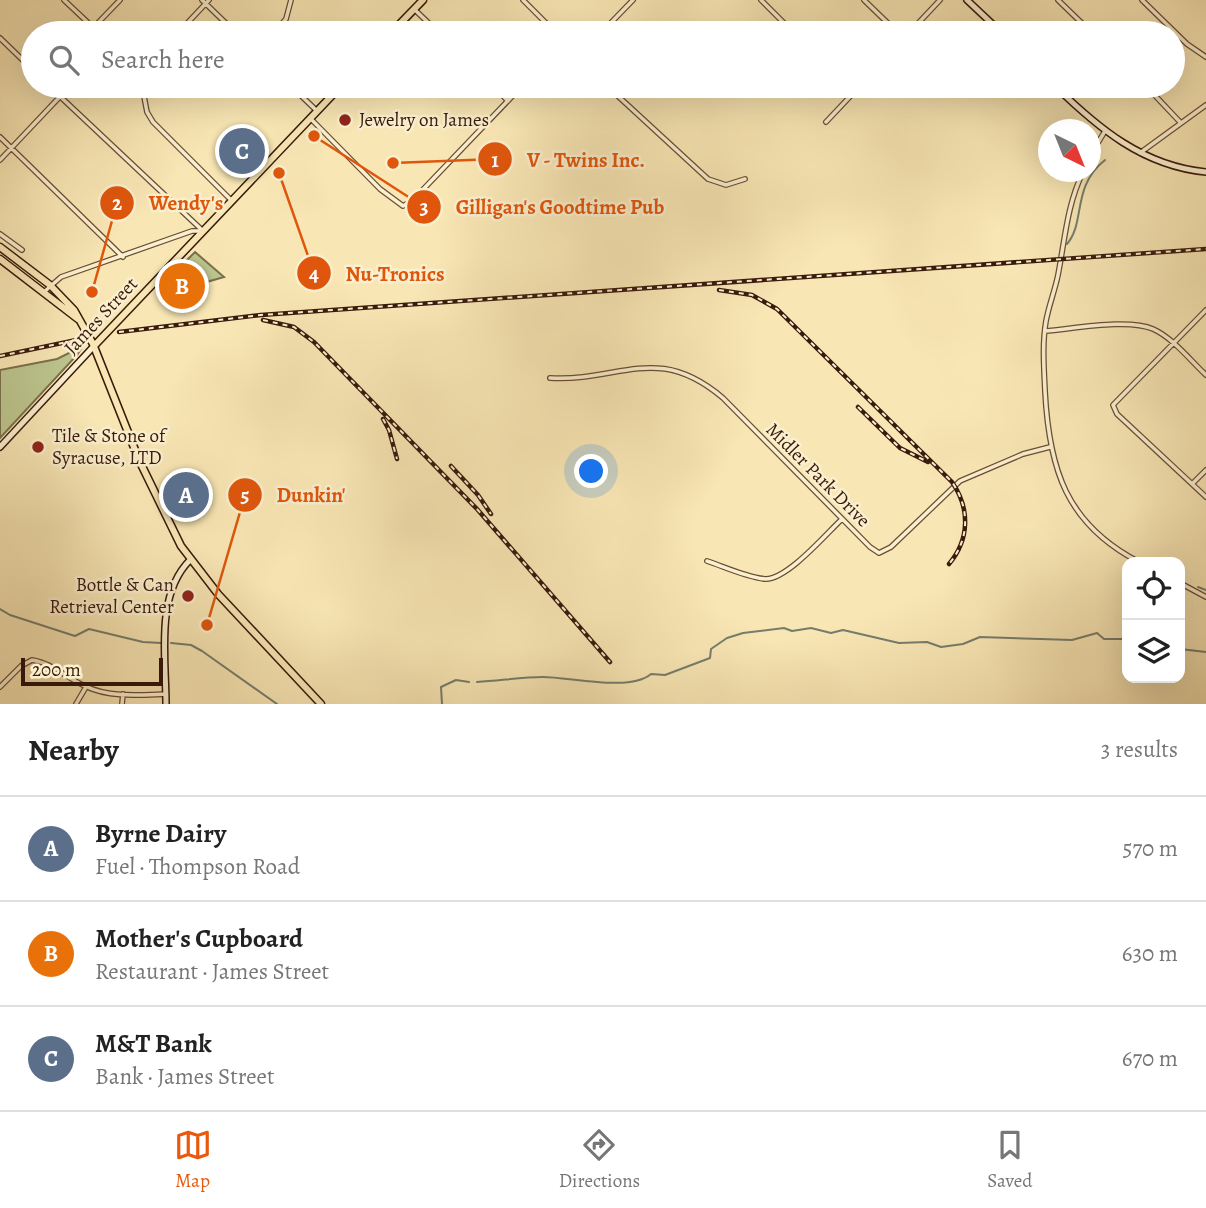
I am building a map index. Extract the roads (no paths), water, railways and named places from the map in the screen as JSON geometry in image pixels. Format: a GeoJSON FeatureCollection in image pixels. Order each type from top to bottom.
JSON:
{"type":"FeatureCollection","features":[{"type":"Feature","properties":{"kind":"main road"},"geometry":{"type":"LineString","coordinates":[[402,21],[423,0]]}},
{"type":"Feature","properties":{"kind":"main road"},"geometry":{"type":"LineString","coordinates":[[967,0],[989,21]]}},
{"type":"Feature","properties":{"kind":"main road","name":"James Street"},"geometry":{"type":"LineString","coordinates":[[0,447],[329,98]]}},
{"type":"Feature","properties":{"kind":"main road"},"geometry":{"type":"LineString","coordinates":[[1068,98],[1105,131],[1140,153],[1176,166],[1206,172]]}},
{"type":"Feature","properties":{"kind":"main road"},"geometry":{"type":"LineString","coordinates":[[0,247],[50,285],[74,310],[94,346],[139,460],[190,560],[321,704]]}},
{"type":"Feature","properties":{"kind":"main road"},"geometry":{"type":"LineString","coordinates":[[0,259],[78,319]]}},
{"type":"Feature","properties":{"kind":"main road"},"geometry":{"type":"LineString","coordinates":[[166,704],[168,601],[172,582],[190,560]]}},
{"type":"Feature","properties":{"kind":"street"},"geometry":{"type":"LineString","coordinates":[[64,0],[87,21]]}},
{"type":"Feature","properties":{"kind":"street"},"geometry":{"type":"LineString","coordinates":[[99,21],[120,0]]}},
{"type":"Feature","properties":{"kind":"street"},"geometry":{"type":"LineString","coordinates":[[188,21],[203,2],[209,0]]}},
{"type":"Feature","properties":{"kind":"street"},"geometry":{"type":"LineString","coordinates":[[284,21],[291,0]]}},
{"type":"Feature","properties":{"kind":"street"},"geometry":{"type":"LineString","coordinates":[[523,0],[544,21]]}},
{"type":"Feature","properties":{"kind":"street"},"geometry":{"type":"LineString","coordinates":[[613,21],[633,0]]}},
{"type":"Feature","properties":{"kind":"street"},"geometry":{"type":"LineString","coordinates":[[761,0],[782,21]]}},
{"type":"Feature","properties":{"kind":"street"},"geometry":{"type":"LineString","coordinates":[[864,0],[886,21]]}},
{"type":"Feature","properties":{"kind":"street"},"geometry":{"type":"LineString","coordinates":[[920,21],[940,0]]}},
{"type":"Feature","properties":{"kind":"street"},"geometry":{"type":"LineString","coordinates":[[1059,0],[1080,21]]}},
{"type":"Feature","properties":{"kind":"street"},"geometry":{"type":"LineString","coordinates":[[1142,0],[1163,21]]}},
{"type":"Feature","properties":{"kind":"street"},"geometry":{"type":"LineString","coordinates":[[203,2],[223,21]]}},
{"type":"Feature","properties":{"kind":"street"},"geometry":{"type":"LineString","coordinates":[[414,9],[426,21]]}},
{"type":"Feature","properties":{"kind":"street"},"geometry":{"type":"LineString","coordinates":[[0,38],[21,58]]}},
{"type":"Feature","properties":{"kind":"street"},"geometry":{"type":"LineString","coordinates":[[1185,42],[1206,57]]}},
{"type":"Feature","properties":{"kind":"street"},"geometry":{"type":"LineString","coordinates":[[0,160],[58,98]]}},
{"type":"Feature","properties":{"kind":"street"},"geometry":{"type":"LineString","coordinates":[[62,98],[203,231]]}},
{"type":"Feature","properties":{"kind":"street"},"geometry":{"type":"LineString","coordinates":[[144,98],[147,112],[153,122],[232,201]]}},
{"type":"Feature","properties":{"kind":"street"},"geometry":{"type":"LineString","coordinates":[[303,98],[317,111]]}},
{"type":"Feature","properties":{"kind":"street"},"geometry":{"type":"LineString","coordinates":[[505,98],[508,101]]}},
{"type":"Feature","properties":{"kind":"street"},"geometry":{"type":"LineString","coordinates":[[310,118],[380,189],[403,206],[511,98]]}},
{"type":"Feature","properties":{"kind":"street"},"geometry":{"type":"LineString","coordinates":[[620,98],[708,179],[726,185],[745,179]]}},
{"type":"Feature","properties":{"kind":"street"},"geometry":{"type":"LineString","coordinates":[[826,122],[848,98]]}},
{"type":"Feature","properties":{"kind":"street"},"geometry":{"type":"LineString","coordinates":[[1157,98],[1180,122]]}},
{"type":"Feature","properties":{"kind":"street"},"geometry":{"type":"LineString","coordinates":[[1140,153],[1205,104]]}},
{"type":"Feature","properties":{"kind":"street"},"geometry":{"type":"LineString","coordinates":[[1101,138],[1105,131]]}},
{"type":"Feature","properties":{"kind":"street"},"geometry":{"type":"LineString","coordinates":[[0,137],[123,257]]}},
{"type":"Feature","properties":{"kind":"street"},"geometry":{"type":"LineString","coordinates":[[1079,182],[1067,216],[1045,331],[1044,378],[1049,447],[1058,476],[1086,521],[1108,545],[1130,557]]}},
{"type":"Feature","properties":{"kind":"street"},"geometry":{"type":"LineString","coordinates":[[44,292],[56,279],[192,232],[203,231]]}},
{"type":"Feature","properties":{"kind":"street"},"geometry":{"type":"LineString","coordinates":[[0,234],[22,250]]}},
{"type":"Feature","properties":{"kind":"street"},"geometry":{"type":"LineString","coordinates":[[1206,310],[1130,385],[1113,407],[1206,497]]}},
{"type":"Feature","properties":{"kind":"street"},"geometry":{"type":"LineString","coordinates":[[1045,331],[1137,325],[1155,330],[1173,343],[1206,375]]}},
{"type":"Feature","properties":{"kind":"street","name":"Midler Park Drive"},"geometry":{"type":"LineString","coordinates":[[550,378],[573,379],[648,366],[689,375],[723,398],[870,547],[883,552],[960,481],[1023,454],[1049,447]]}},
{"type":"Feature","properties":{"kind":"street"},"geometry":{"type":"LineString","coordinates":[[1192,484],[1206,470]]}},
{"type":"Feature","properties":{"kind":"street"},"geometry":{"type":"LineString","coordinates":[[707,561],[754,577],[771,579],[787,571],[842,519]]}},
{"type":"Feature","properties":{"kind":"street"},"geometry":{"type":"LineString","coordinates":[[1185,586],[1206,597]]}},
{"type":"Feature","properties":{"kind":"street"},"geometry":{"type":"LineString","coordinates":[[0,687],[21,666],[32,660],[46,663],[86,687],[123,694],[166,694]]}},
{"type":"Feature","properties":{"kind":"street"},"geometry":{"type":"LineString","coordinates":[[76,704],[86,687]]}},
{"type":"Feature","properties":{"kind":"street"},"geometry":{"type":"LineString","coordinates":[[122,704],[123,694]]}},
{"type":"Feature","properties":{"kind":"waterway"},"geometry":{"type":"LineString","coordinates":[[1067,244],[1073,235],[1087,181],[1105,160]]}},
{"type":"Feature","properties":{"kind":"waterway"},"geometry":{"type":"LineString","coordinates":[[1198,587],[1206,590]]}},
{"type":"Feature","properties":{"kind":"waterway"},"geometry":{"type":"LineString","coordinates":[[0,609],[10,615],[75,636],[89,629],[143,642],[161,643]]}},
{"type":"Feature","properties":{"kind":"waterway"},"geometry":{"type":"LineString","coordinates":[[477,682],[543,677],[629,682],[651,674],[665,675],[710,658],[711,649],[727,638],[743,633],[784,628],[792,631],[811,628],[831,633],[843,630],[899,643],[927,642],[941,647],[963,644],[980,637],[1072,640],[1097,633],[1104,639],[1122,639]]}},
{"type":"Feature","properties":{"kind":"waterway"},"geometry":{"type":"LineString","coordinates":[[171,643],[191,645],[202,651],[277,704]]}},
{"type":"Feature","properties":{"kind":"waterway"},"geometry":{"type":"LineString","coordinates":[[1185,650],[1206,652]]}},
{"type":"Feature","properties":{"kind":"waterway"},"geometry":{"type":"LineString","coordinates":[[442,704],[441,687],[456,680],[469,682]]}},
{"type":"Feature","properties":{"kind":"railway"},"geometry":{"type":"LineString","coordinates":[[119,332],[261,315],[1206,249]]}},
{"type":"Feature","properties":{"kind":"railway"},"geometry":{"type":"LineString","coordinates":[[719,290],[752,295],[777,309],[952,482],[962,502],[965,523],[961,544],[949,564]]}},
{"type":"Feature","properties":{"kind":"railway"},"geometry":{"type":"LineString","coordinates":[[263,320],[294,327],[314,342],[477,509],[610,662]]}},
{"type":"Feature","properties":{"kind":"railway"},"geometry":{"type":"LineString","coordinates":[[0,356],[81,339]]}},
{"type":"Feature","properties":{"kind":"railway"},"geometry":{"type":"LineString","coordinates":[[858,407],[900,448],[928,462]]}},
{"type":"Feature","properties":{"kind":"railway"},"geometry":{"type":"LineString","coordinates":[[383,419],[397,459]]}},
{"type":"Feature","properties":{"kind":"railway"},"geometry":{"type":"LineString","coordinates":[[451,466],[478,495],[491,514]]}},
{"type":"Feature","properties":{"kind":"place","name":"Jewelry on James"},"geometry":{"type":"Point","coordinates":[345,120]}},
{"type":"Feature","properties":{"kind":"place","name":"Gilligan's Goodtime Pub"},"geometry":{"type":"Point","coordinates":[314,136]}},
{"type":"Feature","properties":{"kind":"place","name":"M&T Bank"},"geometry":{"type":"Point","coordinates":[242,151]}},
{"type":"Feature","properties":{"kind":"place","name":"V - Twins Inc."},"geometry":{"type":"Point","coordinates":[393,163]}},
{"type":"Feature","properties":{"kind":"place","name":"Nu-Tronics"},"geometry":{"type":"Point","coordinates":[279,173]}},
{"type":"Feature","properties":{"kind":"place","name":"Mother's Cupboard"},"geometry":{"type":"Point","coordinates":[182,286]}},
{"type":"Feature","properties":{"kind":"place","name":"Wendy's"},"geometry":{"type":"Point","coordinates":[92,292]}},
{"type":"Feature","properties":{"kind":"place","name":"Tile & Stone of Syracuse, LTD"},"geometry":{"type":"Point","coordinates":[38,447]}},
{"type":"Feature","properties":{"kind":"place","name":"Byrne Dairy"},"geometry":{"type":"Point","coordinates":[186,495]}},
{"type":"Feature","properties":{"kind":"place","name":"Bottle & Can Retrieval Center"},"geometry":{"type":"Point","coordinates":[188,596]}},
{"type":"Feature","properties":{"kind":"place","name":"Dunkin'"},"geometry":{"type":"Point","coordinates":[207,625]}}]}
